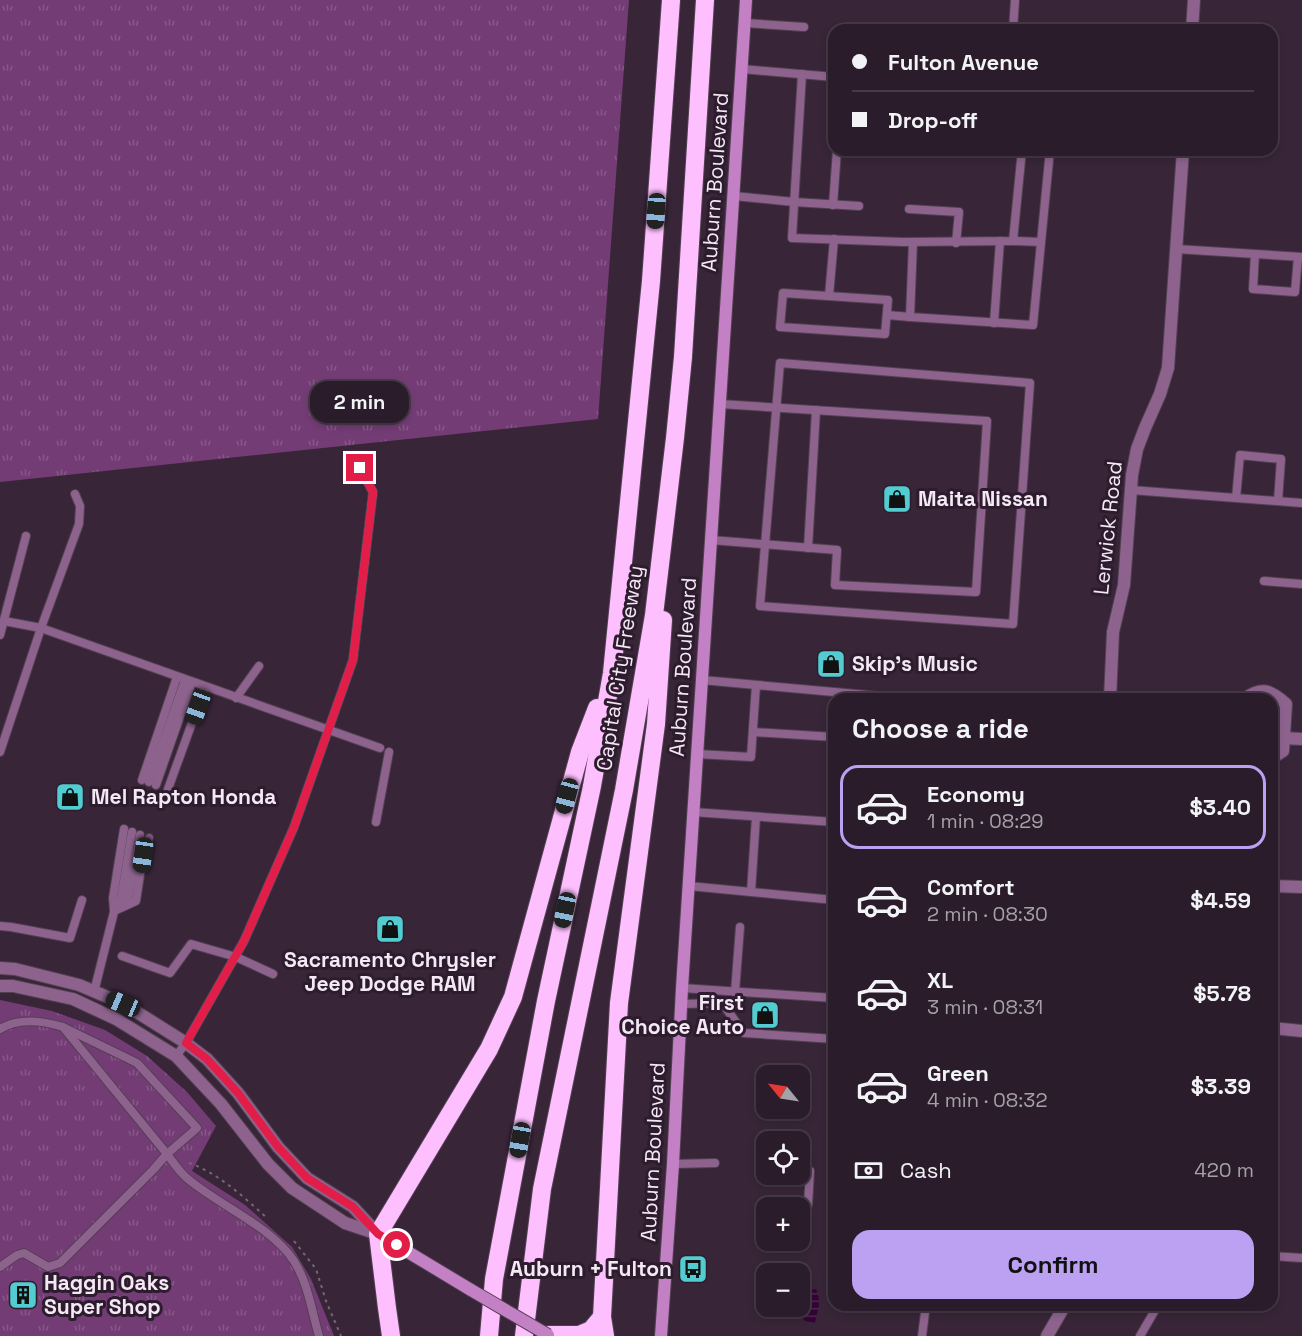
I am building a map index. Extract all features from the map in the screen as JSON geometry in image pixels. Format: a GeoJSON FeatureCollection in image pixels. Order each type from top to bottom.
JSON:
{"type":"FeatureCollection","features":[{"type":"Feature","properties":{"kind":"highway","name":"Capital City Freeway"},"geometry":{"type":"LineString","coordinates":[[489,1336],[494,1279],[539,1035],[612,673],[651,281],[671,0]]}},
{"type":"Feature","properties":{"kind":"highway","name":"Capital City Freeway"},"geometry":{"type":"LineString","coordinates":[[524,1336],[542,1189],[624,790],[654,615],[683,357],[705,0]]}},
{"type":"Feature","properties":{"kind":"highway"},"geometry":{"type":"LineString","coordinates":[[605,1336],[602,1317],[619,1003],[656,723],[675,438]]}},
{"type":"Feature","properties":{"kind":"highway"},"geometry":{"type":"LineString","coordinates":[[392,1336],[378,1234],[489,1049],[513,997],[580,752],[612,673]]}},
{"type":"Feature","properties":{"kind":"highway"},"geometry":{"type":"LineString","coordinates":[[549,1336],[579,1335],[591,1330],[602,1317]]}},
{"type":"Feature","properties":{"kind":"main road","name":"Auburn Boulevard"},"geometry":{"type":"LineString","coordinates":[[661,1336],[746,0]]}},
{"type":"Feature","properties":{"kind":"main road"},"geometry":{"type":"LineString","coordinates":[[378,1234],[549,1336]]}},
{"type":"Feature","properties":{"kind":"street"},"geometry":{"type":"LineString","coordinates":[[1192,24],[1194,0]]}},
{"type":"Feature","properties":{"kind":"street","name":"Lerwick Road"},"geometry":{"type":"LineString","coordinates":[[1110,693],[1113,632],[1124,585],[1132,475],[1137,449],[1160,394],[1168,368],[1183,156]]}},
{"type":"Feature","properties":{"kind":"street"},"geometry":{"type":"LineString","coordinates":[[1252,693],[1255,691],[1274,693]]}},
{"type":"Feature","properties":{"kind":"street"},"geometry":{"type":"LineString","coordinates":[[1278,697],[1286,704],[1283,751],[1278,754]]}},
{"type":"Feature","properties":{"kind":"street"},"geometry":{"type":"LineString","coordinates":[[1284,738],[1302,739]]}},
{"type":"Feature","properties":{"kind":"street"},"geometry":{"type":"LineString","coordinates":[[1278,885],[1302,887]]}},
{"type":"Feature","properties":{"kind":"street"},"geometry":{"type":"LineString","coordinates":[[0,968],[15,969],[79,985],[123,1004],[186,1043],[207,1059],[238,1093],[278,1147],[307,1178],[353,1207],[378,1234]]}},
{"type":"Feature","properties":{"kind":"street"},"geometry":{"type":"LineString","coordinates":[[0,986],[13,986],[73,999],[116,1018],[176,1056],[221,1104],[268,1164],[292,1188],[345,1223],[378,1234]]}},
{"type":"Feature","properties":{"kind":"street"},"geometry":{"type":"LineString","coordinates":[[1278,1029],[1302,1031]]}},
{"type":"Feature","properties":{"kind":"street"},"geometry":{"type":"LineString","coordinates":[[1047,1336],[1062,1311]]}},
{"type":"Feature","properties":{"kind":"lane"},"geometry":{"type":"LineString","coordinates":[[1013,24],[1015,0]]}},
{"type":"Feature","properties":{"kind":"lane"},"geometry":{"type":"LineString","coordinates":[[745,23],[804,27]]}},
{"type":"Feature","properties":{"kind":"lane"},"geometry":{"type":"LineString","coordinates":[[742,69],[828,76]]}},
{"type":"Feature","properties":{"kind":"lane"},"geometry":{"type":"LineString","coordinates":[[802,74],[792,238],[956,243],[1041,242]]}},
{"type":"Feature","properties":{"kind":"lane"},"geometry":{"type":"LineString","coordinates":[[833,205],[837,156]]}},
{"type":"Feature","properties":{"kind":"lane"},"geometry":{"type":"LineString","coordinates":[[1013,241],[1021,156]]}},
{"type":"Feature","properties":{"kind":"lane"},"geometry":{"type":"LineString","coordinates":[[887,315],[1033,325],[1049,156]]}},
{"type":"Feature","properties":{"kind":"lane"},"geometry":{"type":"LineString","coordinates":[[734,196],[859,206]]}},
{"type":"Feature","properties":{"kind":"lane"},"geometry":{"type":"LineString","coordinates":[[909,209],[958,212],[956,243]]}},
{"type":"Feature","properties":{"kind":"lane"},"geometry":{"type":"LineString","coordinates":[[829,296],[834,239]]}},
{"type":"Feature","properties":{"kind":"lane"},"geometry":{"type":"LineString","coordinates":[[994,323],[1000,241]]}},
{"type":"Feature","properties":{"kind":"lane"},"geometry":{"type":"LineString","coordinates":[[910,317],[913,242]]}},
{"type":"Feature","properties":{"kind":"lane"},"geometry":{"type":"LineString","coordinates":[[1176,249],[1255,254],[1300,257],[1295,292],[1253,289],[1255,254]]}},
{"type":"Feature","properties":{"kind":"lane"},"geometry":{"type":"LineString","coordinates":[[783,293],[888,300],[887,315],[885,334],[780,327],[783,293]]}},
{"type":"Feature","properties":{"kind":"lane"},"geometry":{"type":"LineString","coordinates":[[780,363],[1030,383],[1013,624],[760,606],[766,544],[780,363]]}},
{"type":"Feature","properties":{"kind":"lane"},"geometry":{"type":"LineString","coordinates":[[711,540],[837,550],[835,585],[976,592],[987,421],[720,404]]}},
{"type":"Feature","properties":{"kind":"lane"},"geometry":{"type":"LineString","coordinates":[[808,548],[816,410]]}},
{"type":"Feature","properties":{"kind":"lane"},"geometry":{"type":"LineString","coordinates":[[1236,498],[1240,455],[1281,459],[1278,501]]}},
{"type":"Feature","properties":{"kind":"lane"},"geometry":{"type":"LineString","coordinates":[[176,1056],[186,1043],[244,941],[294,827],[353,660],[373,492],[360,468]]}},
{"type":"Feature","properties":{"kind":"lane"},"geometry":{"type":"LineString","coordinates":[[1131,490],[1302,503]]}},
{"type":"Feature","properties":{"kind":"lane"},"geometry":{"type":"LineString","coordinates":[[0,752],[41,628],[80,524],[80,506],[75,494]]}},
{"type":"Feature","properties":{"kind":"lane"},"geometry":{"type":"LineString","coordinates":[[0,635],[26,536]]}},
{"type":"Feature","properties":{"kind":"lane"},"geometry":{"type":"LineString","coordinates":[[1264,581],[1302,584]]}},
{"type":"Feature","properties":{"kind":"lane"},"geometry":{"type":"LineString","coordinates":[[4,621],[41,628],[380,748]]}},
{"type":"Feature","properties":{"kind":"lane"},"geometry":{"type":"LineString","coordinates":[[236,698],[259,666]]}},
{"type":"Feature","properties":{"kind":"lane"},"geometry":{"type":"LineString","coordinates":[[185,679],[149,782],[185,679]]}},
{"type":"Feature","properties":{"kind":"lane"},"geometry":{"type":"LineString","coordinates":[[702,680],[845,693]]}},
{"type":"Feature","properties":{"kind":"lane"},"geometry":{"type":"LineString","coordinates":[[697,754],[751,757],[756,685]]}},
{"type":"Feature","properties":{"kind":"lane"},"geometry":{"type":"LineString","coordinates":[[168,789],[205,687]]}},
{"type":"Feature","properties":{"kind":"lane"},"geometry":{"type":"LineString","coordinates":[[753,732],[828,737]]}},
{"type":"Feature","properties":{"kind":"lane"},"geometry":{"type":"LineString","coordinates":[[376,822],[389,752]]}},
{"type":"Feature","properties":{"kind":"lane"},"geometry":{"type":"LineString","coordinates":[[693,812],[828,822]]}},
{"type":"Feature","properties":{"kind":"lane"},"geometry":{"type":"LineString","coordinates":[[751,892],[756,817]]}},
{"type":"Feature","properties":{"kind":"lane"},"geometry":{"type":"LineString","coordinates":[[94,992],[114,912],[113,898],[132,832],[128,899],[114,912]]}},
{"type":"Feature","properties":{"kind":"lane"},"geometry":{"type":"LineString","coordinates":[[114,912],[136,901],[143,855],[149,838]]}},
{"type":"Feature","properties":{"kind":"lane"},"geometry":{"type":"LineString","coordinates":[[689,886],[828,899]]}},
{"type":"Feature","properties":{"kind":"lane"},"geometry":{"type":"LineString","coordinates":[[0,926],[70,938],[82,900]]}},
{"type":"Feature","properties":{"kind":"lane"},"geometry":{"type":"LineString","coordinates":[[735,992],[740,927]]}},
{"type":"Feature","properties":{"kind":"lane"},"geometry":{"type":"LineString","coordinates":[[122,956],[170,973],[191,944],[236,957],[273,974]]}},
{"type":"Feature","properties":{"kind":"lane"},"geometry":{"type":"LineString","coordinates":[[682,988],[828,998]]}},
{"type":"Feature","properties":{"kind":"lane"},"geometry":{"type":"LineString","coordinates":[[681,1004],[722,1003],[744,1033],[828,1039]]}},
{"type":"Feature","properties":{"kind":"lane"},"geometry":{"type":"LineString","coordinates":[[0,1029],[8,1024],[23,1021],[46,1022],[63,1027],[137,1063],[197,1128],[167,1154],[60,1263],[48,1266],[24,1253],[0,1267]]}},
{"type":"Feature","properties":{"kind":"lane"},"geometry":{"type":"LineString","coordinates":[[63,1027],[186,1178],[283,1247],[295,1262],[304,1281],[320,1336]]}},
{"type":"Feature","properties":{"kind":"lane"},"geometry":{"type":"LineString","coordinates":[[673,1164],[715,1163]]}},
{"type":"Feature","properties":{"kind":"lane"},"geometry":{"type":"LineString","coordinates":[[1278,1256],[1302,1258]]}},
{"type":"Feature","properties":{"kind":"lane"},"geometry":{"type":"LineString","coordinates":[[922,1336],[925,1311]]}},
{"type":"Feature","properties":{"kind":"lane"},"geometry":{"type":"LineString","coordinates":[[1140,1336],[1155,1311]]}},
{"type":"Feature","properties":{"kind":"green space"},"geometry":{"type":"Polygon","coordinates":[[[0,0],[629,0],[598,419],[0,482],[0,0]]]}},
{"type":"Feature","properties":{"kind":"green space"},"geometry":{"type":"Polygon","coordinates":[[[0,1000],[52,1011],[105,1030],[147,1056],[187,1092],[216,1126],[192,1171],[245,1205],[292,1247],[311,1279],[334,1336],[0,1336],[0,1000]]]}},
{"type":"Feature","properties":{"kind":"shaded area"},"geometry":{"type":"Polygon","coordinates":[[[816,1289],[818,1293],[819,1302],[815,1323],[805,1321],[802,1317],[810,1317],[810,1290],[816,1289]]]}},
{"type":"Feature","properties":{"kind":"place","name":"Maita Nissan"},"geometry":{"type":"Point","coordinates":[897,499]}},
{"type":"Feature","properties":{"kind":"place","name":"Skip's Music"},"geometry":{"type":"Point","coordinates":[831,664]}},
{"type":"Feature","properties":{"kind":"place","name":"Mel Rapton Honda"},"geometry":{"type":"Point","coordinates":[70,797]}},
{"type":"Feature","properties":{"kind":"place","name":"Sacramento Chrysler Jeep Dodge RAM"},"geometry":{"type":"Point","coordinates":[390,929]}},
{"type":"Feature","properties":{"kind":"place","name":"First Choice Auto"},"geometry":{"type":"Point","coordinates":[765,1015]}},
{"type":"Feature","properties":{"kind":"place","name":"Auburn + Fulton"},"geometry":{"type":"Point","coordinates":[693,1269]}},
{"type":"Feature","properties":{"kind":"place","name":"Haggin Oaks Super Shop"},"geometry":{"type":"Point","coordinates":[23,1295]}},
{"type":"Feature","properties":{"kind":"route"},"geometry":{"type":"LineString","coordinates":[[360,468],[373,492],[353,660],[294,827],[244,941],[186,1043],[207,1059],[238,1093],[278,1147],[307,1178],[353,1207],[378,1234],[397,1245]]}}]}
